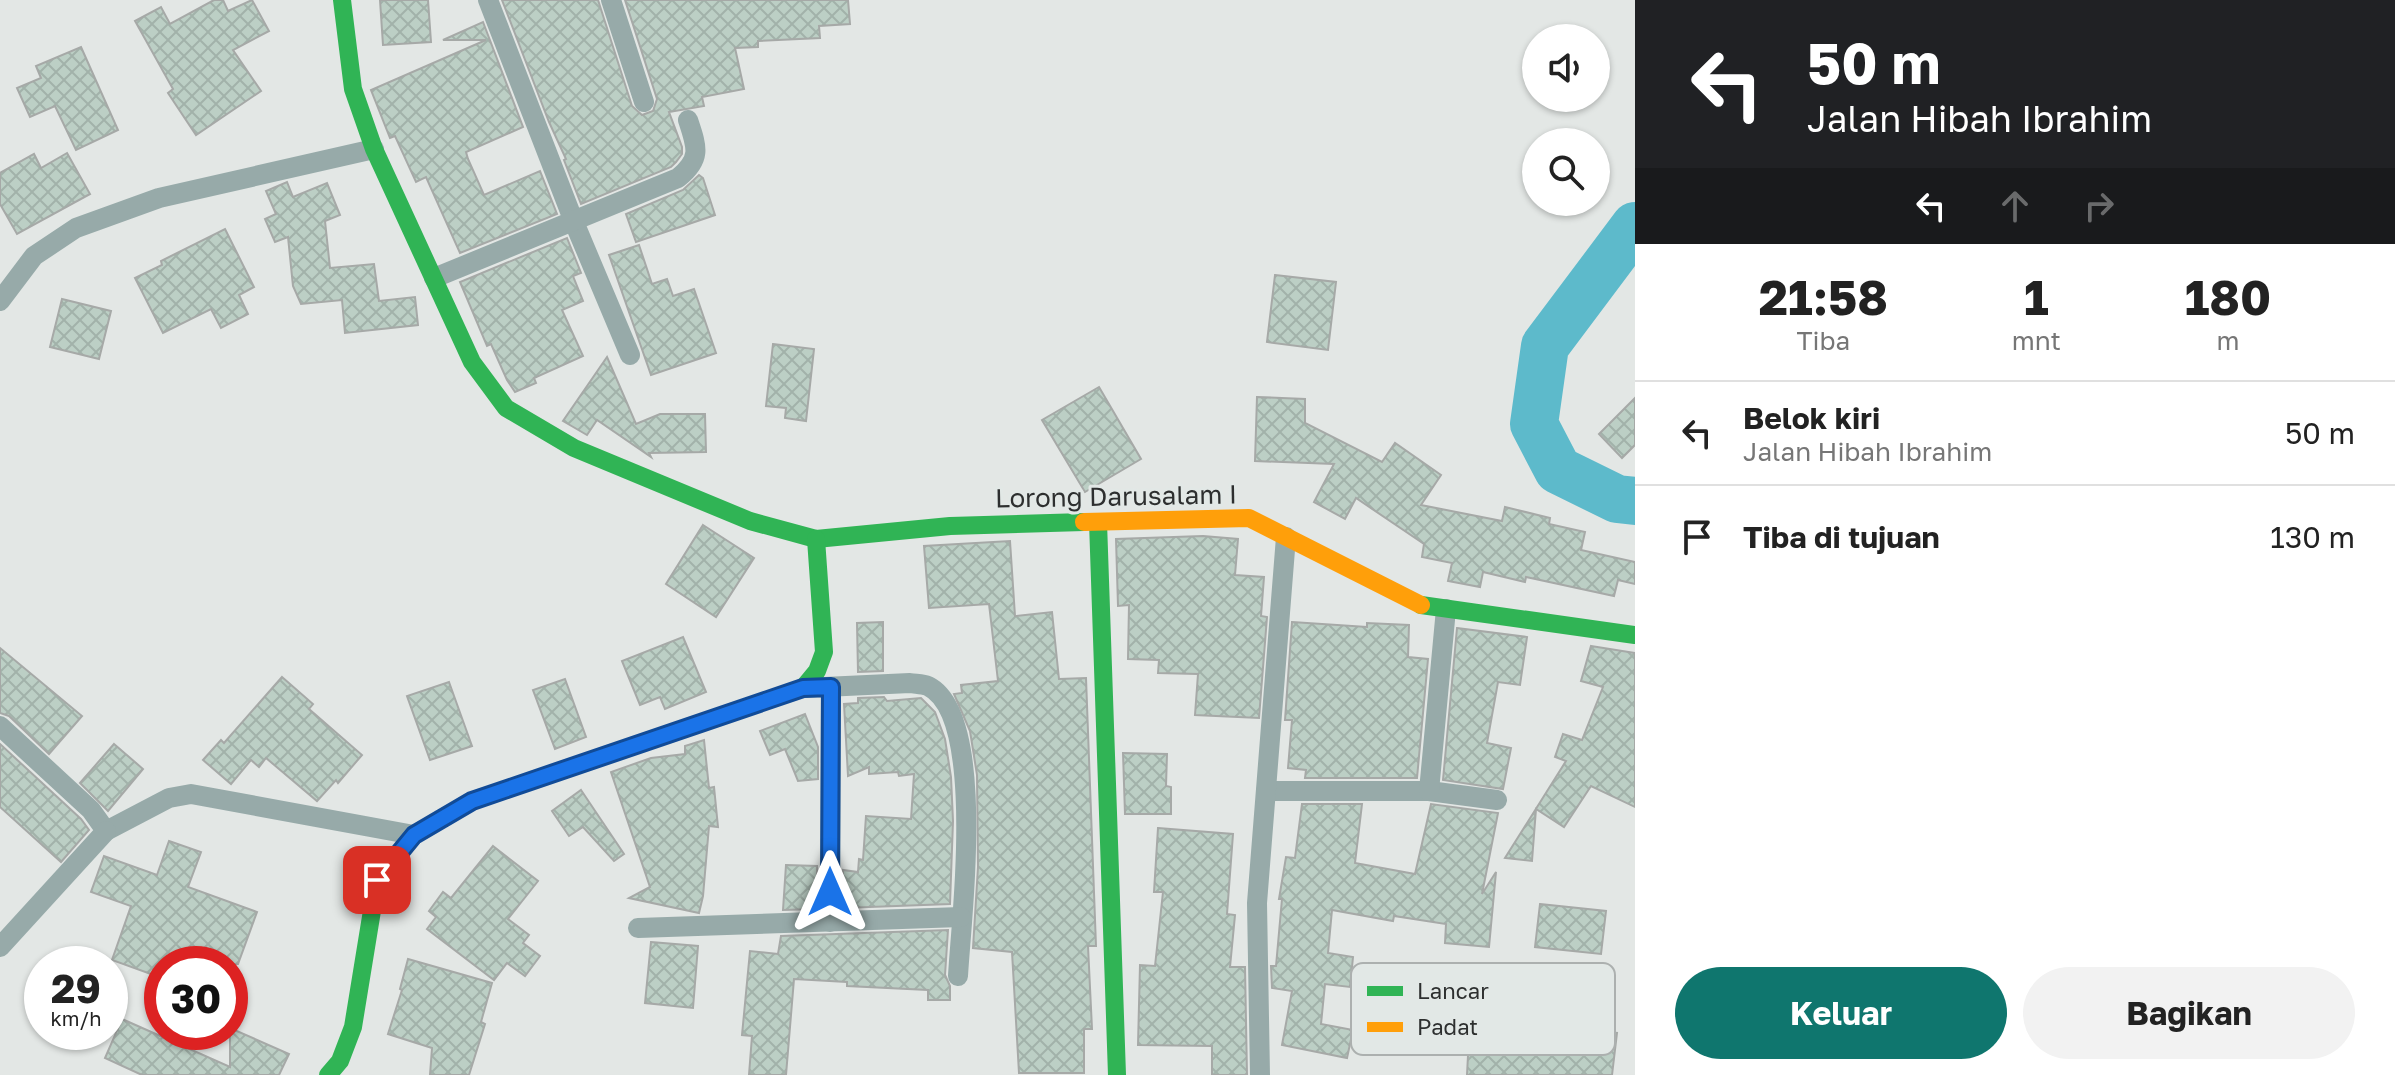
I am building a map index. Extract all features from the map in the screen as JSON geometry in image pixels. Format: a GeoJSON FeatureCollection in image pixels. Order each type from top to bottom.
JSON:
{"type":"FeatureCollection","features":[{"type":"Feature","properties":{"kind":"street"},"geometry":{"type":"LineString","coordinates":[[342,0],[353,89],[374,149],[472,362],[506,408],[574,448],[750,521],[816,539],[824,652],[817,671],[803,688]]}},
{"type":"Feature","properties":{"kind":"street"},"geometry":{"type":"LineString","coordinates":[[488,0],[574,222],[630,355]]}},
{"type":"Feature","properties":{"kind":"street"},"geometry":{"type":"LineString","coordinates":[[611,0],[644,102]]}},
{"type":"Feature","properties":{"kind":"street"},"geometry":{"type":"LineString","coordinates":[[434,278],[678,178],[690,169],[695,158],[697,146],[688,120]]}},
{"type":"Feature","properties":{"kind":"street"},"geometry":{"type":"LineString","coordinates":[[0,301],[34,256],[76,228],[159,198],[374,149]]}},
{"type":"Feature","properties":{"kind":"street","name":"Lorong Darusalam I"},"geometry":{"type":"LineString","coordinates":[[816,539],[950,526],[1249,518],[1422,606],[1635,635]]}},
{"type":"Feature","properties":{"kind":"street"},"geometry":{"type":"LineString","coordinates":[[1098,522],[1117,1075]]}},
{"type":"Feature","properties":{"kind":"street"},"geometry":{"type":"LineString","coordinates":[[1260,1075],[1257,903],[1286,537]]}},
{"type":"Feature","properties":{"kind":"street"},"geometry":{"type":"LineString","coordinates":[[1429,791],[1446,609]]}},
{"type":"Feature","properties":{"kind":"street"},"geometry":{"type":"LineString","coordinates":[[328,1075],[340,1061],[353,1027],[377,880],[414,835],[472,801],[803,688],[910,683],[927,685],[942,697],[962,749],[967,807],[958,976]]}},
{"type":"Feature","properties":{"kind":"street"},"geometry":{"type":"LineString","coordinates":[[830,922],[831,687]]}},
{"type":"Feature","properties":{"kind":"street"},"geometry":{"type":"LineString","coordinates":[[0,726],[91,810],[106,831]]}},
{"type":"Feature","properties":{"kind":"street"},"geometry":{"type":"LineString","coordinates":[[1266,791],[1429,791],[1497,800]]}},
{"type":"Feature","properties":{"kind":"street"},"geometry":{"type":"LineString","coordinates":[[0,947],[106,831],[169,798],[191,794],[414,835]]}},
{"type":"Feature","properties":{"kind":"street"},"geometry":{"type":"LineString","coordinates":[[638,928],[961,917]]}},
{"type":"Feature","properties":{"kind":"building"},"geometry":{"type":"Polygon","coordinates":[[[214,0],[223,0],[228,11],[252,0],[269,31],[233,50],[261,91],[196,135],[168,93],[173,89],[135,21],[161,7],[170,24],[214,0]]]}},
{"type":"Feature","properties":{"kind":"building"},"geometry":{"type":"Polygon","coordinates":[[[380,0],[428,0],[431,42],[383,45],[380,0]]]}},
{"type":"Feature","properties":{"kind":"building"},"geometry":{"type":"Polygon","coordinates":[[[502,0],[598,0],[632,106],[642,115],[653,111],[657,99],[625,0],[848,0],[850,24],[819,26],[820,38],[758,41],[758,47],[735,48],[744,89],[702,97],[704,106],[669,112],[682,147],[682,154],[676,162],[671,167],[581,204],[502,0]]]}},
{"type":"Feature","properties":{"kind":"building"},"geometry":{"type":"Polygon","coordinates":[[[483,22],[523,127],[466,152],[468,159],[484,195],[540,171],[557,214],[460,253],[426,177],[416,182],[395,136],[390,138],[371,90],[486,40],[443,40],[483,22]]]}},
{"type":"Feature","properties":{"kind":"building"},"geometry":{"type":"Polygon","coordinates":[[[81,47],[118,130],[76,150],[55,106],[30,117],[17,88],[41,78],[36,66],[81,47]]]}},
{"type":"Feature","properties":{"kind":"building"},"geometry":{"type":"Polygon","coordinates":[[[67,153],[90,194],[17,234],[0,204],[0,173],[34,154],[41,168],[67,153]]]}},
{"type":"Feature","properties":{"kind":"building"},"geometry":{"type":"Polygon","coordinates":[[[699,175],[703,178],[715,215],[636,242],[626,214],[683,190],[699,175]]]}},
{"type":"Feature","properties":{"kind":"building"},"geometry":{"type":"Polygon","coordinates":[[[287,182],[293,197],[327,183],[340,215],[325,221],[330,268],[374,264],[379,301],[415,297],[418,325],[345,333],[342,300],[301,304],[293,286],[288,237],[275,242],[265,219],[276,214],[266,191],[287,182]]]}},
{"type":"Feature","properties":{"kind":"building"},"geometry":{"type":"Polygon","coordinates":[[[225,229],[254,287],[239,295],[248,314],[221,328],[211,309],[163,333],[135,278],[162,265],[161,261],[225,229]]]}},
{"type":"Feature","properties":{"kind":"building"},"geometry":{"type":"Polygon","coordinates":[[[567,238],[581,273],[573,276],[583,301],[562,310],[583,356],[534,378],[536,383],[515,392],[491,344],[487,346],[460,282],[567,238]]]}},
{"type":"Feature","properties":{"kind":"building"},"geometry":{"type":"Polygon","coordinates":[[[639,245],[652,284],[667,279],[673,296],[694,289],[716,353],[651,375],[609,255],[639,245]]]}},
{"type":"Feature","properties":{"kind":"building"},"geometry":{"type":"Polygon","coordinates":[[[1275,275],[1336,282],[1328,350],[1267,342],[1275,275]]]}},
{"type":"Feature","properties":{"kind":"building"},"geometry":{"type":"Polygon","coordinates":[[[62,299],[111,311],[99,359],[50,347],[62,299]]]}},
{"type":"Feature","properties":{"kind":"building"},"geometry":{"type":"Polygon","coordinates":[[[773,344],[814,349],[806,421],[785,418],[786,408],[766,406],[773,344]]]}},
{"type":"Feature","properties":{"kind":"building"},"geometry":{"type":"Polygon","coordinates":[[[607,357],[636,424],[660,414],[705,414],[706,452],[649,453],[651,457],[597,420],[587,435],[563,421],[607,357]]]}},
{"type":"Feature","properties":{"kind":"building"},"geometry":{"type":"Polygon","coordinates":[[[1099,387],[1141,459],[1085,492],[1042,420],[1099,387]]]}},
{"type":"Feature","properties":{"kind":"building"},"geometry":{"type":"Polygon","coordinates":[[[1257,397],[1305,399],[1305,423],[1382,462],[1395,443],[1441,475],[1421,505],[1502,521],[1505,507],[1550,518],[1549,524],[1585,532],[1581,550],[1635,562],[1635,584],[1618,580],[1614,596],[1526,577],[1525,582],[1483,572],[1480,587],[1448,581],[1452,563],[1422,557],[1424,544],[1356,498],[1345,519],[1314,502],[1334,464],[1255,461],[1257,397]]]}},
{"type":"Feature","properties":{"kind":"building"},"geometry":{"type":"Polygon","coordinates":[[[1635,398],[1635,445],[1622,458],[1599,434],[1635,398]]]}},
{"type":"Feature","properties":{"kind":"building"},"geometry":{"type":"Polygon","coordinates":[[[703,525],[754,558],[716,617],[666,584],[703,525]]]}},
{"type":"Feature","properties":{"kind":"building"},"geometry":{"type":"Polygon","coordinates":[[[1203,536],[1238,539],[1235,575],[1264,577],[1261,616],[1267,617],[1259,718],[1195,715],[1198,674],[1158,673],[1159,660],[1128,659],[1129,605],[1118,606],[1116,539],[1203,536]]]}},
{"type":"Feature","properties":{"kind":"building"},"geometry":{"type":"Polygon","coordinates":[[[1010,541],[1015,616],[1052,612],[1059,679],[1086,678],[1096,946],[1088,946],[1092,1029],[1084,1029],[1084,1073],[1019,1073],[1012,952],[973,948],[978,867],[977,775],[970,731],[954,694],[962,693],[961,685],[998,681],[989,604],[929,608],[924,546],[1010,541]]]}},
{"type":"Feature","properties":{"kind":"building"},"geometry":{"type":"Polygon","coordinates":[[[883,622],[883,671],[858,672],[857,623],[883,622]]]}},
{"type":"Feature","properties":{"kind":"building"},"geometry":{"type":"Polygon","coordinates":[[[1292,622],[1367,627],[1367,623],[1409,625],[1408,657],[1428,659],[1417,778],[1305,778],[1306,770],[1288,768],[1292,720],[1285,720],[1292,622]]]}},
{"type":"Feature","properties":{"kind":"building"},"geometry":{"type":"Polygon","coordinates":[[[1457,628],[1527,637],[1520,685],[1498,682],[1487,743],[1511,748],[1503,789],[1443,780],[1457,628]]]}},
{"type":"Feature","properties":{"kind":"building"},"geometry":{"type":"Polygon","coordinates":[[[683,637],[706,692],[665,709],[660,697],[640,705],[622,661],[683,637]]]}},
{"type":"Feature","properties":{"kind":"building"},"geometry":{"type":"Polygon","coordinates":[[[1591,646],[1635,653],[1635,807],[1591,786],[1564,827],[1536,809],[1532,861],[1505,858],[1566,761],[1555,757],[1563,734],[1582,740],[1603,687],[1581,681],[1591,646]]]}},
{"type":"Feature","properties":{"kind":"building"},"geometry":{"type":"Polygon","coordinates":[[[0,648],[82,716],[49,754],[9,716],[0,713],[0,648]]]}},
{"type":"Feature","properties":{"kind":"building"},"geometry":{"type":"Polygon","coordinates":[[[282,677],[313,704],[309,709],[362,755],[338,783],[336,780],[317,801],[266,758],[259,767],[251,760],[231,784],[203,760],[221,740],[224,743],[282,677]]]}},
{"type":"Feature","properties":{"kind":"building"},"geometry":{"type":"Polygon","coordinates":[[[565,679],[586,737],[555,749],[533,690],[565,679]]]}},
{"type":"Feature","properties":{"kind":"building"},"geometry":{"type":"Polygon","coordinates":[[[449,682],[472,746],[430,760],[407,696],[449,682]]]}},
{"type":"Feature","properties":{"kind":"building"},"geometry":{"type":"Polygon","coordinates":[[[884,697],[887,701],[921,698],[935,712],[945,739],[953,821],[950,904],[843,908],[843,870],[858,872],[859,859],[863,860],[866,816],[911,819],[914,774],[869,774],[869,767],[848,776],[844,704],[858,703],[858,698],[884,697]]]}},
{"type":"Feature","properties":{"kind":"building"},"geometry":{"type":"Polygon","coordinates":[[[805,714],[818,747],[818,779],[798,781],[785,749],[770,755],[760,731],[805,714]]]}},
{"type":"Feature","properties":{"kind":"building"},"geometry":{"type":"Polygon","coordinates":[[[704,740],[709,788],[714,787],[718,827],[709,826],[699,913],[629,898],[650,887],[611,772],[651,758],[685,754],[685,746],[704,740]]]}},
{"type":"Feature","properties":{"kind":"building"},"geometry":{"type":"Polygon","coordinates":[[[0,744],[89,830],[61,862],[0,807],[0,744]]]}},
{"type":"Feature","properties":{"kind":"building"},"geometry":{"type":"Polygon","coordinates":[[[114,744],[143,769],[108,811],[80,783],[114,744]]]}},
{"type":"Feature","properties":{"kind":"building"},"geometry":{"type":"Polygon","coordinates":[[[1123,753],[1167,754],[1166,786],[1171,787],[1171,814],[1125,814],[1123,753]]]}},
{"type":"Feature","properties":{"kind":"building"},"geometry":{"type":"Polygon","coordinates":[[[581,790],[624,854],[614,861],[583,827],[569,836],[552,811],[581,790]]]}},
{"type":"Feature","properties":{"kind":"building"},"geometry":{"type":"Polygon","coordinates":[[[1302,804],[1362,804],[1355,863],[1415,874],[1431,804],[1498,813],[1482,894],[1496,872],[1489,947],[1445,943],[1446,924],[1394,916],[1393,921],[1332,910],[1328,953],[1353,957],[1350,987],[1325,984],[1321,1024],[1351,1030],[1347,1058],[1282,1045],[1292,991],[1272,988],[1271,966],[1276,966],[1282,899],[1279,899],[1286,857],[1295,858],[1302,804]]]}},
{"type":"Feature","properties":{"kind":"building"},"geometry":{"type":"Polygon","coordinates":[[[1158,828],[1233,834],[1227,914],[1235,915],[1230,967],[1245,967],[1247,1075],[1212,1075],[1212,1046],[1138,1045],[1140,965],[1155,966],[1163,892],[1154,892],[1158,828]]]}},
{"type":"Feature","properties":{"kind":"building"},"geometry":{"type":"Polygon","coordinates":[[[169,841],[201,852],[188,887],[257,912],[245,946],[144,946],[144,972],[128,966],[128,946],[117,946],[131,906],[91,892],[104,856],[157,875],[169,841]]]}},
{"type":"Feature","properties":{"kind":"building"},"geometry":{"type":"Polygon","coordinates":[[[493,846],[538,881],[508,919],[529,935],[523,943],[540,956],[525,976],[507,963],[494,980],[427,929],[436,917],[429,911],[443,892],[451,898],[493,846]]]}},
{"type":"Feature","properties":{"kind":"building"},"geometry":{"type":"Polygon","coordinates":[[[786,865],[817,866],[817,909],[783,910],[786,865]]]}},
{"type":"Feature","properties":{"kind":"building"},"geometry":{"type":"Polygon","coordinates":[[[1540,904],[1606,911],[1601,954],[1535,947],[1540,904]]]}},
{"type":"Feature","properties":{"kind":"building"},"geometry":{"type":"Polygon","coordinates":[[[948,930],[945,975],[950,986],[950,1000],[928,1000],[928,990],[847,986],[847,982],[794,979],[786,1075],[749,1075],[752,1036],[742,1035],[750,951],[778,954],[781,936],[948,930]]]}},
{"type":"Feature","properties":{"kind":"building"},"geometry":{"type":"Polygon","coordinates":[[[651,942],[698,946],[693,1008],[645,1003],[651,942]]]}},
{"type":"Feature","properties":{"kind":"building"},"geometry":{"type":"Polygon","coordinates":[[[408,959],[492,983],[481,1022],[485,1024],[469,1075],[430,1075],[432,1048],[388,1034],[408,959]]]}},
{"type":"Feature","properties":{"kind":"building"},"geometry":{"type":"Polygon","coordinates":[[[128,1022],[144,1029],[144,1050],[192,1050],[230,1067],[230,1050],[248,1050],[248,1036],[289,1054],[279,1075],[142,1075],[105,1058],[108,1050],[128,1050],[128,1022]]]}},
{"type":"Feature","properties":{"kind":"building"},"geometry":{"type":"Polygon","coordinates":[[[1468,1055],[1614,1055],[1612,1075],[1467,1075],[1468,1055]]]}},
{"type":"Feature","properties":{"kind":"waterway"},"geometry":{"type":"LineString","coordinates":[[1635,226],[1545,346],[1534,424],[1558,470],[1617,499],[1635,501]]}},
{"type":"Feature","properties":{"kind":"traffic: fast"},"geometry":{"type":"LineString","coordinates":[[342,0],[353,89],[374,149],[472,362],[506,408],[574,448],[750,521],[816,539],[950,526],[1084,522]]}},
{"type":"Feature","properties":{"kind":"traffic: fast"},"geometry":{"type":"LineString","coordinates":[[1098,522],[1117,1075]]}},
{"type":"Feature","properties":{"kind":"traffic: fast"},"geometry":{"type":"LineString","coordinates":[[328,1075],[340,1061],[353,1027],[377,880],[414,835],[472,801],[803,688],[817,671],[824,652],[816,539]]}},
{"type":"Feature","properties":{"kind":"traffic: fast"},"geometry":{"type":"LineString","coordinates":[[1421,605],[1635,635]]}},
{"type":"Feature","properties":{"kind":"traffic: slow"},"geometry":{"type":"LineString","coordinates":[[1084,522],[1249,518],[1421,605]]}},
{"type":"Feature","properties":{"kind":"route"},"geometry":{"type":"LineString","coordinates":[[377,880],[414,835],[472,801],[803,688],[831,687],[830,892]]}}]}
